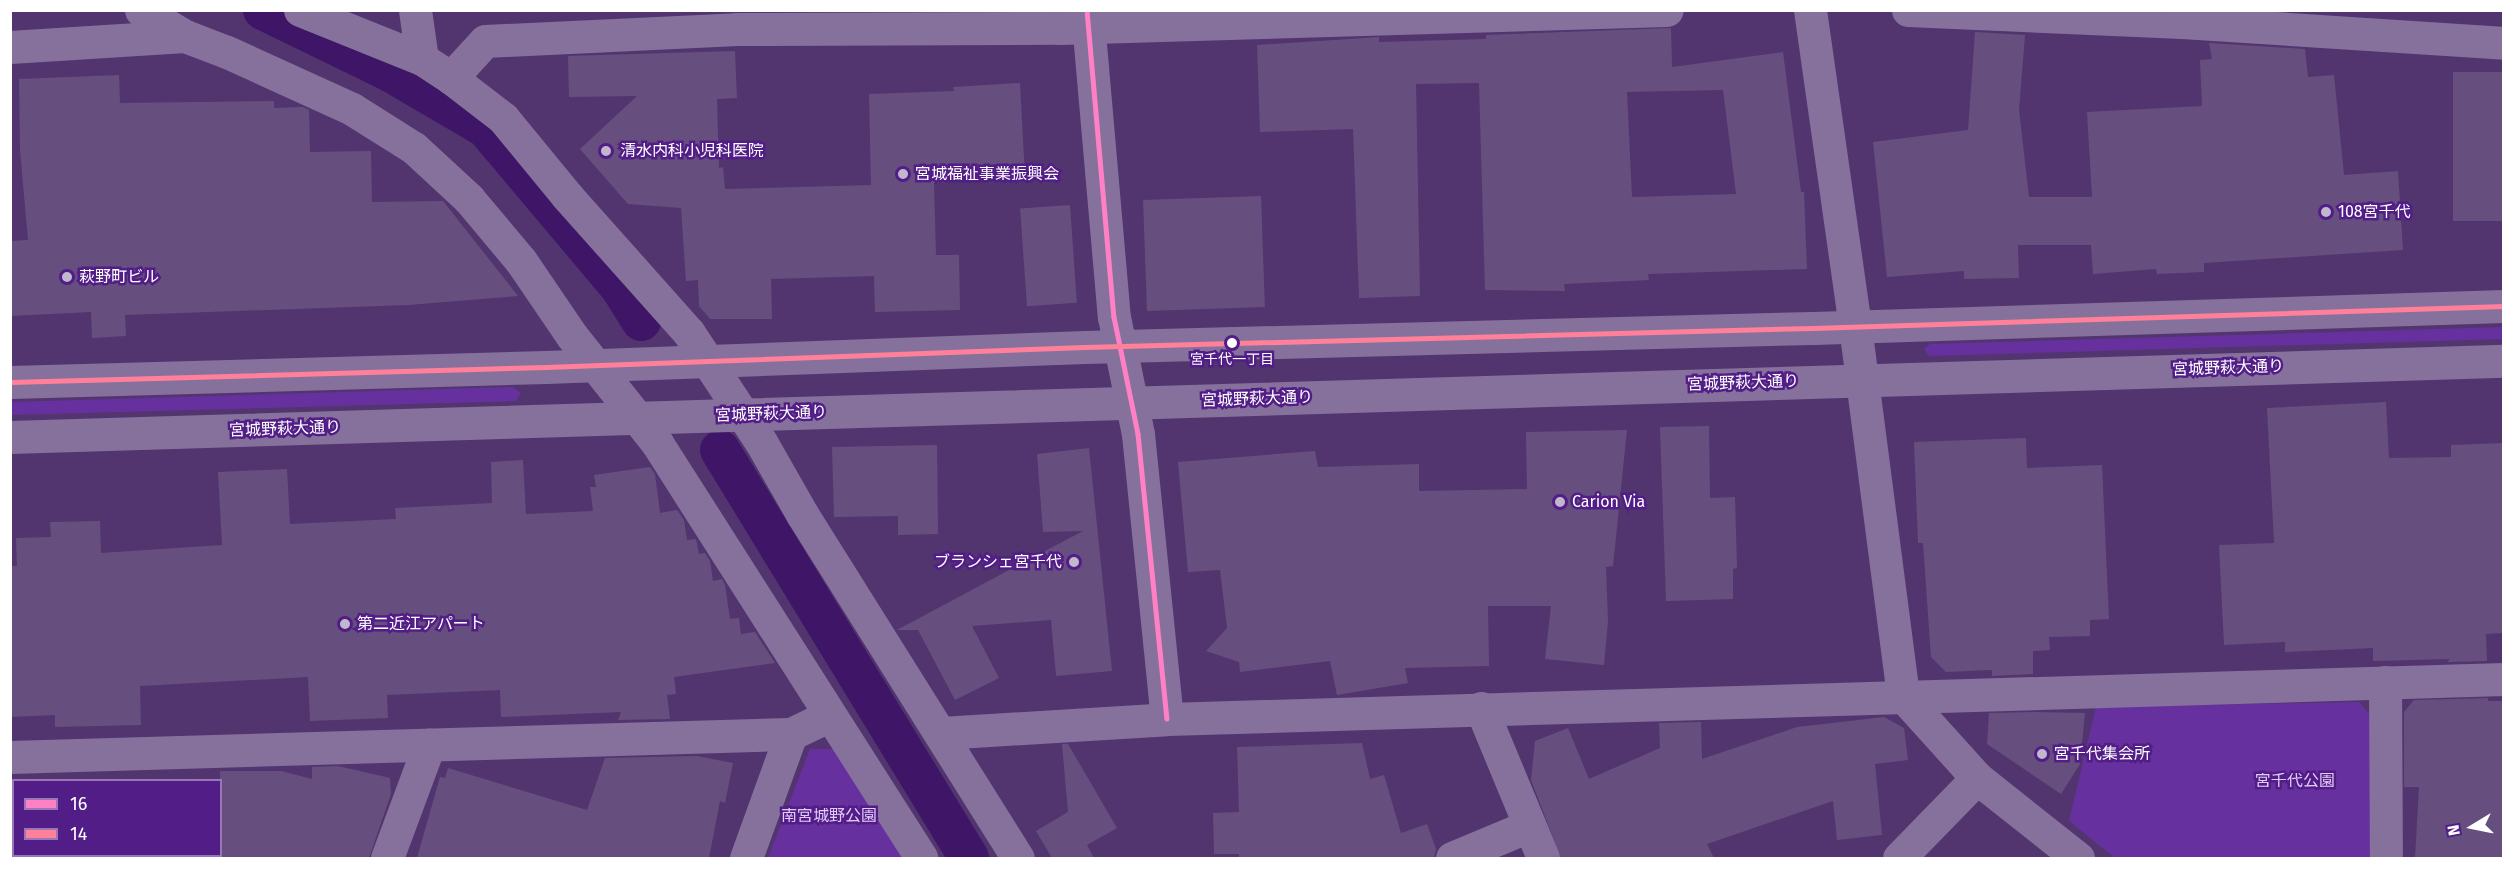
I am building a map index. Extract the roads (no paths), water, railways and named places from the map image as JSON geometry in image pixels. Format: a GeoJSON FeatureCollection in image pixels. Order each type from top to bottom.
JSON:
{"type":"FeatureCollection","features":[{"type":"Feature","properties":{"kind":"street"},"geometry":{"type":"LineString","coordinates":[[141,10],[185,36],[227,52],[352,109],[414,148],[469,199],[521,261],[572,336],[597,364],[657,443],[828,716],[921,858]]}},
{"type":"Feature","properties":{"kind":"street"},"geometry":{"type":"LineString","coordinates":[[300,10],[422,60],[452,78],[503,118],[567,196],[689,333],[762,442],[802,514],[1018,858]]}},
{"type":"Feature","properties":{"kind":"street"},"geometry":{"type":"LineString","coordinates":[[415,10],[422,60]]}},
{"type":"Feature","properties":{"kind":"street"},"geometry":{"type":"LineString","coordinates":[[452,78],[485,41],[736,20],[1667,10]]}},
{"type":"Feature","properties":{"kind":"street"},"geometry":{"type":"LineString","coordinates":[[1810,10],[1855,326],[1902,696],[1977,778],[2078,858]]}},
{"type":"Feature","properties":{"kind":"street"},"geometry":{"type":"LineString","coordinates":[[1908,10],[2181,16],[2504,43]]}},
{"type":"Feature","properties":{"kind":"street"},"geometry":{"type":"LineString","coordinates":[[1087,18],[1114,317],[1138,434],[1167,719]]}},
{"type":"Feature","properties":{"kind":"street"},"geometry":{"type":"LineString","coordinates":[[10,47],[185,36]]}},
{"type":"Feature","properties":{"kind":"street"},"geometry":{"type":"LineString","coordinates":[[10,382],[2504,306]]}},
{"type":"Feature","properties":{"kind":"street","name":"宮城野萩大通り"},"geometry":{"type":"LineString","coordinates":[[10,437],[2504,361]]}},
{"type":"Feature","properties":{"kind":"street"},"geometry":{"type":"LineString","coordinates":[[940,733],[1167,719],[1481,708],[2504,679]]}},
{"type":"Feature","properties":{"kind":"street"},"geometry":{"type":"LineString","coordinates":[[2385,682],[2386,858]]}},
{"type":"Feature","properties":{"kind":"street"},"geometry":{"type":"LineString","coordinates":[[1481,708],[1543,858]]}},
{"type":"Feature","properties":{"kind":"street"},"geometry":{"type":"LineString","coordinates":[[10,757],[791,734],[828,716]]}},
{"type":"Feature","properties":{"kind":"street"},"geometry":{"type":"LineString","coordinates":[[746,858],[791,734]]}},
{"type":"Feature","properties":{"kind":"street"},"geometry":{"type":"LineString","coordinates":[[387,858],[429,745]]}},
{"type":"Feature","properties":{"kind":"street"},"geometry":{"type":"LineString","coordinates":[[1899,858],[1977,778]]}},
{"type":"Feature","properties":{"kind":"street"},"geometry":{"type":"LineString","coordinates":[[1452,858],[1529,826]]}},
{"type":"Feature","properties":{"kind":"waterway"},"geometry":{"type":"LineString","coordinates":[[263,10],[392,73],[486,128],[620,287],[641,321]]}},
{"type":"Feature","properties":{"kind":"waterway"},"geometry":{"type":"LineString","coordinates":[[720,450],[969,858]]}},
{"type":"Feature","properties":{"kind":"place","name":"清水内科小児科医院"},"geometry":{"type":"Point","coordinates":[606,151]}},
{"type":"Feature","properties":{"kind":"place","name":"宮城福祉事業振興会"},"geometry":{"type":"Point","coordinates":[903,174]}},
{"type":"Feature","properties":{"kind":"place","name":"108宮千代"},"geometry":{"type":"Point","coordinates":[2326,212]}},
{"type":"Feature","properties":{"kind":"place","name":"萩野町ビル"},"geometry":{"type":"Point","coordinates":[67,277]}},
{"type":"Feature","properties":{"kind":"place","name":"宮千代一丁目"},"geometry":{"type":"Point","coordinates":[1232,343]}},
{"type":"Feature","properties":{"kind":"place","name":"Carion Via"},"geometry":{"type":"Point","coordinates":[1560,502]}},
{"type":"Feature","properties":{"kind":"place","name":"ブランシェ宮千代"},"geometry":{"type":"Point","coordinates":[1074,562]}},
{"type":"Feature","properties":{"kind":"place","name":"第二近江アパート"},"geometry":{"type":"Point","coordinates":[345,624]}},
{"type":"Feature","properties":{"kind":"place","name":"宮千代集会所"},"geometry":{"type":"Point","coordinates":[2042,754]}},
{"type":"Feature","properties":{"kind":"park label","name":"宮千代公園"},"geometry":{"type":"Point","coordinates":[2295,781]}},
{"type":"Feature","properties":{"kind":"park label","name":"南宮城野公園"},"geometry":{"type":"Point","coordinates":[829,816]}}]}
